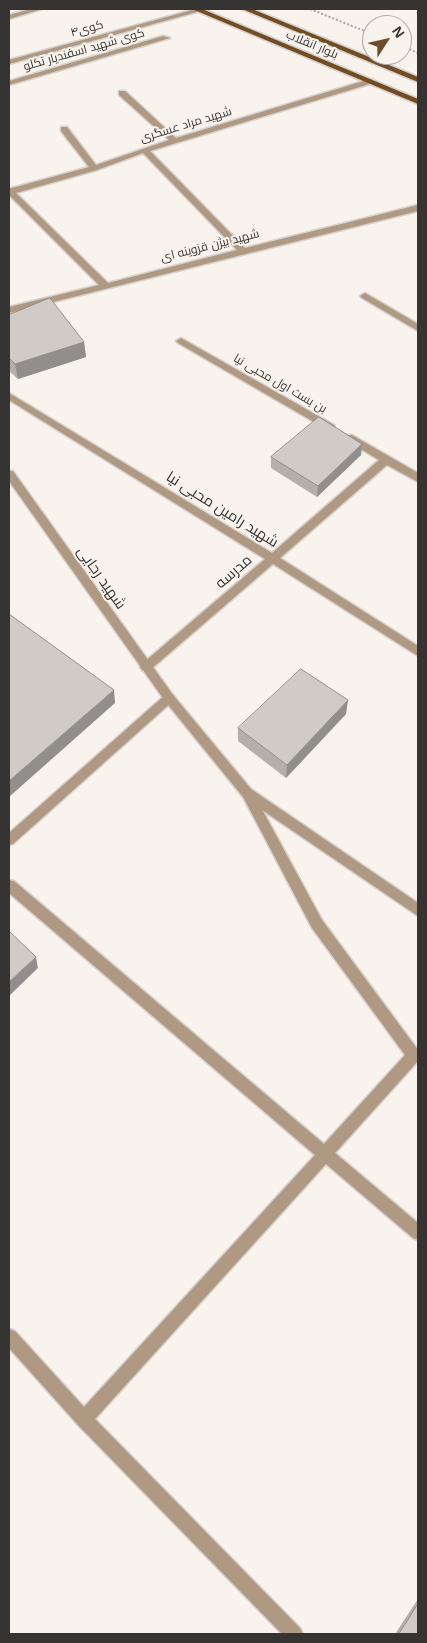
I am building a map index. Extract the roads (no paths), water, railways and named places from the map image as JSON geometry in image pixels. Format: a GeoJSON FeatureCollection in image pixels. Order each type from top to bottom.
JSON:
{"type":"FeatureCollection","features":[{"type":"Feature","properties":{"kind":"main road","name":"بلوار انقلاب"},"geometry":{"type":"LineString","coordinates":[[198,9],[418,102]]}},
{"type":"Feature","properties":{"kind":"main road","name":"بلوار انقلاب"},"geometry":{"type":"LineString","coordinates":[[246,9],[418,80]]}},
{"type":"Feature","properties":{"kind":"street"},"geometry":{"type":"LineString","coordinates":[[9,17],[38,9]]}},
{"type":"Feature","properties":{"kind":"street","name":"کوی۴"},"geometry":{"type":"LineString","coordinates":[[9,62],[198,9]]}},
{"type":"Feature","properties":{"kind":"street","name":"کوی شهید اسفندیار تکلو"},"geometry":{"type":"LineString","coordinates":[[9,83],[166,38]]}},
{"type":"Feature","properties":{"kind":"street","name":"شهید مراد عسگری"},"geometry":{"type":"LineString","coordinates":[[9,191],[94,168],[144,150],[370,82]]}},
{"type":"Feature","properties":{"kind":"street"},"geometry":{"type":"LineString","coordinates":[[122,94],[175,141]]}},
{"type":"Feature","properties":{"kind":"street"},"geometry":{"type":"LineString","coordinates":[[64,129],[94,168]]}},
{"type":"Feature","properties":{"kind":"street"},"geometry":{"type":"LineString","coordinates":[[144,150],[243,251]]}},
{"type":"Feature","properties":{"kind":"street"},"geometry":{"type":"LineString","coordinates":[[9,191],[106,285]]}},
{"type":"Feature","properties":{"kind":"street","name":"شهید بیژن قزوینه ای"},"geometry":{"type":"LineString","coordinates":[[9,310],[418,208]]}},
{"type":"Feature","properties":{"kind":"street"},"geometry":{"type":"LineString","coordinates":[[365,296],[418,328]]}},
{"type":"Feature","properties":{"kind":"street","name":"بن بست اول محبی نیا"},"geometry":{"type":"LineString","coordinates":[[181,341],[418,478]]}},
{"type":"Feature","properties":{"kind":"street","name":"شهید رامین محبی نیا"},"geometry":{"type":"LineString","coordinates":[[9,396],[272,558],[418,652]]}},
{"type":"Feature","properties":{"kind":"street","name":"مدرسه"},"geometry":{"type":"LineString","coordinates":[[146,667],[386,460]]}},
{"type":"Feature","properties":{"kind":"street","name":"شهید رجایی"},"geometry":{"type":"LineString","coordinates":[[9,474],[169,698],[247,793]]}},
{"type":"Feature","properties":{"kind":"street"},"geometry":{"type":"LineString","coordinates":[[9,840],[169,698]]}},
{"type":"Feature","properties":{"kind":"street"},"geometry":{"type":"LineString","coordinates":[[247,793],[418,910]]}},
{"type":"Feature","properties":{"kind":"street"},"geometry":{"type":"LineString","coordinates":[[84,1419],[414,1056],[318,924],[247,793]]}},
{"type":"Feature","properties":{"kind":"street"},"geometry":{"type":"LineString","coordinates":[[9,885],[418,1233]]}},
{"type":"Feature","properties":{"kind":"street"},"geometry":{"type":"LineString","coordinates":[[9,1337],[84,1419],[294,1634]]}}]}
